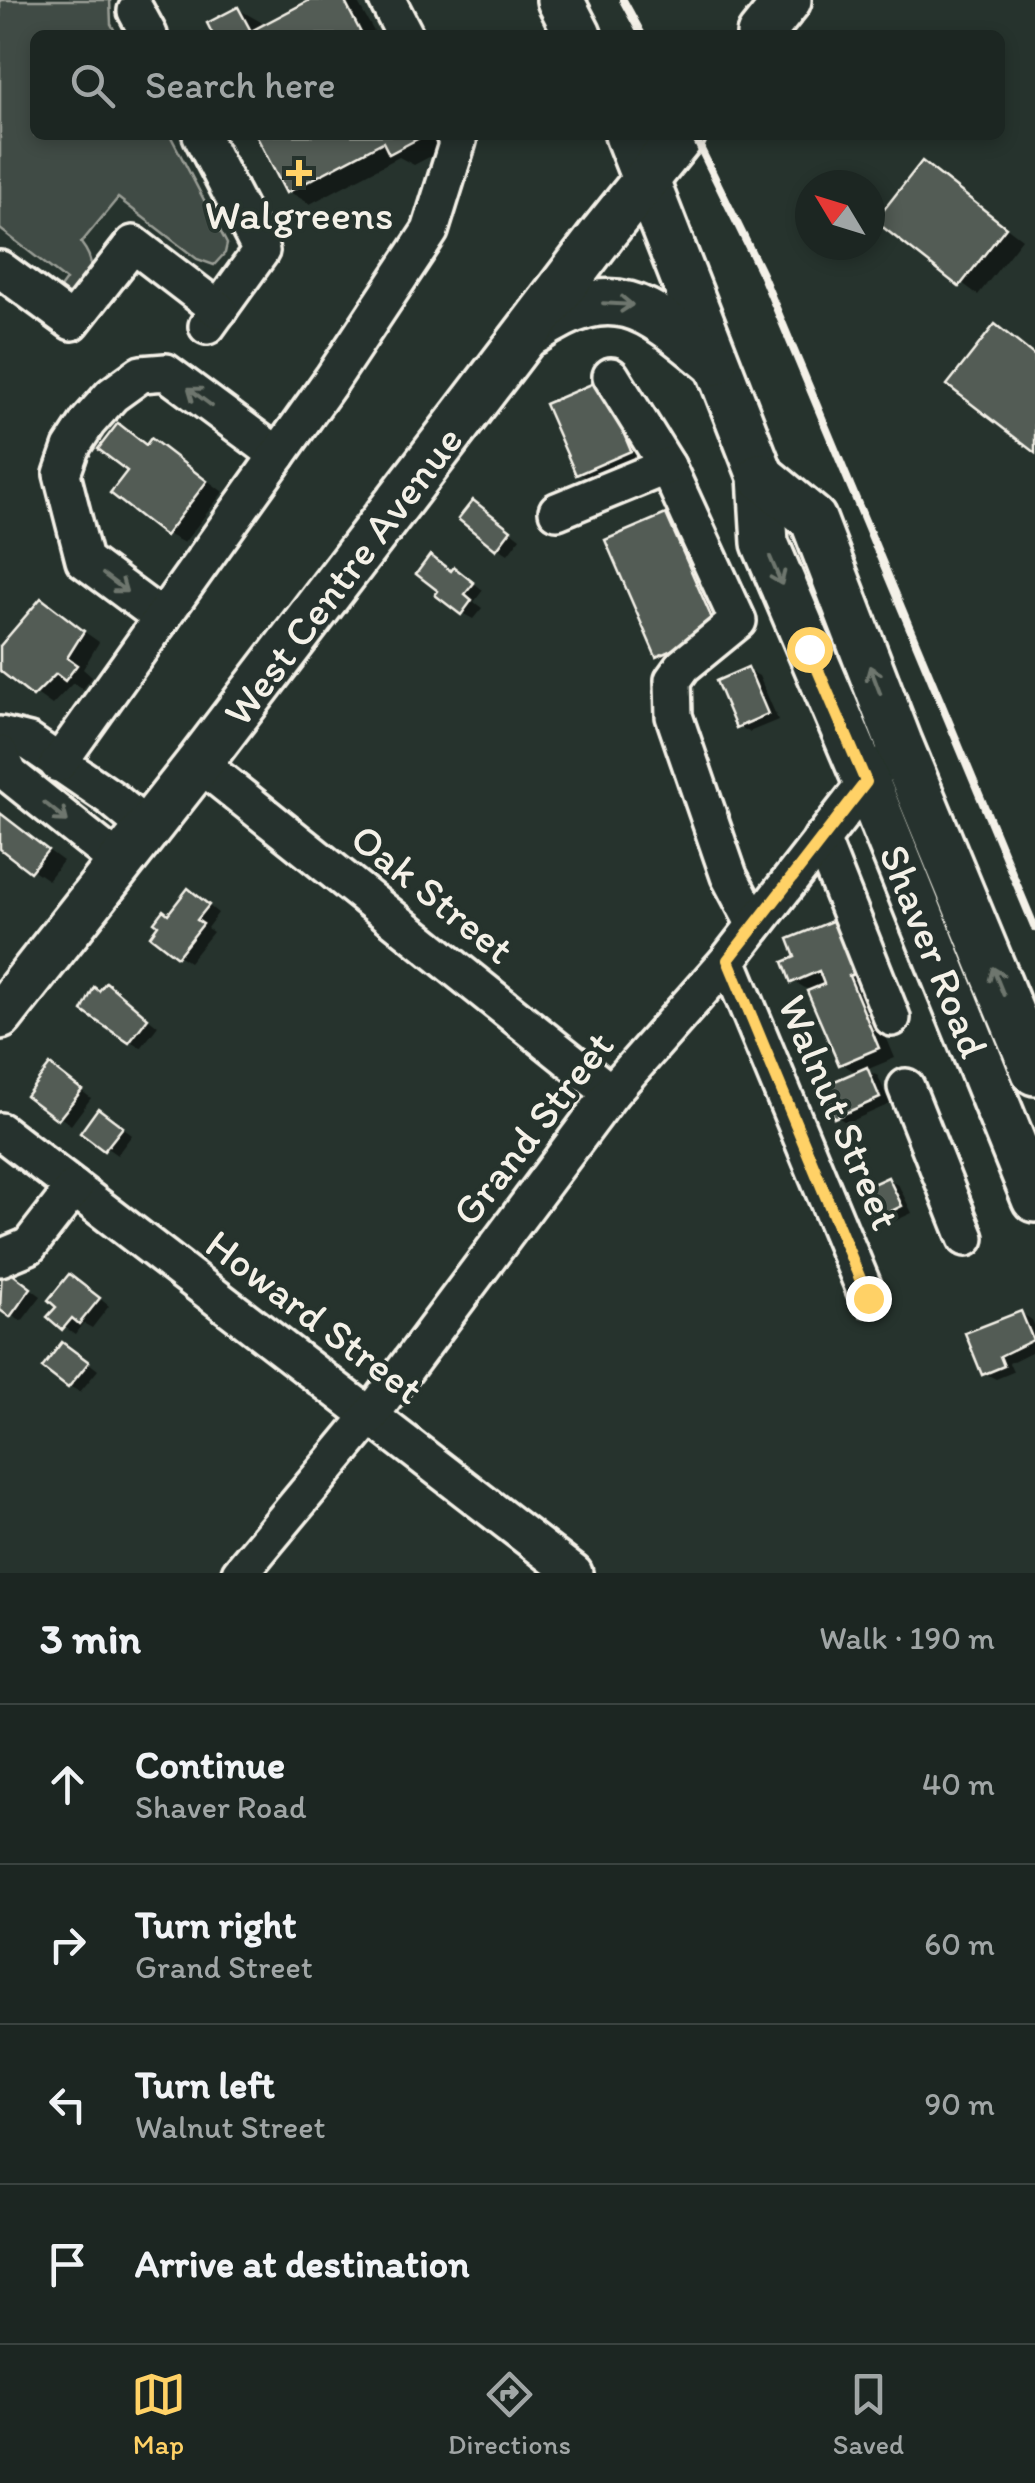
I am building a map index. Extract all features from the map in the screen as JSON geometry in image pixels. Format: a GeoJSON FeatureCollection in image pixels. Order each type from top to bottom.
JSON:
{"type":"FeatureCollection","features":[{"type":"Feature","properties":{"kind":"main road"},"geometry":{"type":"LineString","coordinates":[[560,0],[575,30]]}},
{"type":"Feature","properties":{"kind":"main road"},"geometry":{"type":"LineString","coordinates":[[764,30],[788,0]]}},
{"type":"Feature","properties":{"kind":"main road","name":"Shaver Road"},"geometry":{"type":"LineString","coordinates":[[630,140],[761,476],[764,543],[1035,1198]]}},
{"type":"Feature","properties":{"kind":"main road","name":"West Centre Avenue"},"geometry":{"type":"LineString","coordinates":[[0,1016],[678,140]]}},
{"type":"Feature","properties":{"kind":"main road"},"geometry":{"type":"LineString","coordinates":[[528,334],[576,307],[628,302],[674,329],[714,363]]}},
{"type":"Feature","properties":{"kind":"main road","name":"Shaver Road"},"geometry":{"type":"LineString","coordinates":[[761,476],[813,519],[899,743],[1035,1072]]}},
{"type":"Feature","properties":{"kind":"street"},"geometry":{"type":"LineString","coordinates":[[387,0],[402,30]]}},
{"type":"Feature","properties":{"kind":"street"},"geometry":{"type":"LineString","coordinates":[[0,269],[72,322],[133,244],[213,318],[261,252],[204,140]]}},
{"type":"Feature","properties":{"kind":"street"},"geometry":{"type":"LineString","coordinates":[[58,764],[278,455],[430,231],[457,140]]}},
{"type":"Feature","properties":{"kind":"street"},"geometry":{"type":"LineString","coordinates":[[162,618],[84,560],[62,474],[71,448],[88,422],[112,395],[141,374],[166,372],[278,455]]}},
{"type":"Feature","properties":{"kind":"street"},"geometry":{"type":"LineString","coordinates":[[610,376],[667,466],[738,621],[682,666],[673,680],[674,716],[729,876],[755,925]]}},
{"type":"Feature","properties":{"kind":"street"},"geometry":{"type":"LineString","coordinates":[[556,512],[667,466]]}},
{"type":"Feature","properties":{"kind":"street"},"geometry":{"type":"LineString","coordinates":[[0,736],[29,742],[111,798],[134,846]]}},
{"type":"Feature","properties":{"kind":"street","name":"Grand Street"},"geometry":{"type":"LineString","coordinates":[[240,1573],[372,1416],[611,1093],[728,960],[899,743]]}},
{"type":"Feature","properties":{"kind":"street"},"geometry":{"type":"LineString","coordinates":[[0,754],[10,775],[134,846]]}},
{"type":"Feature","properties":{"kind":"street","name":"Oak Street"},"geometry":{"type":"LineString","coordinates":[[199,763],[611,1093]]}},
{"type":"Feature","properties":{"kind":"street"},"geometry":{"type":"LineString","coordinates":[[821,840],[892,1018]]}},
{"type":"Feature","properties":{"kind":"street","name":"Walnut Street"},"geometry":{"type":"LineString","coordinates":[[728,960],[868,1298]]}},
{"type":"Feature","properties":{"kind":"street"},"geometry":{"type":"LineString","coordinates":[[906,1087],[966,1238]]}},
{"type":"Feature","properties":{"kind":"street","name":"Howard Street"},"geometry":{"type":"LineString","coordinates":[[0,1131],[574,1573]]}},
{"type":"Feature","properties":{"kind":"street"},"geometry":{"type":"LineString","coordinates":[[0,1258],[29,1246],[74,1188]]}},
{"type":"Feature","properties":{"kind":"shaded area"},"geometry":{"type":"Polygon","coordinates":[[[0,0],[110,0],[114,30],[30,30],[30,140],[173,140],[227,244],[225,253],[214,265],[197,259],[118,198],[81,243],[90,261],[90,275],[71,306],[58,291],[66,280],[0,229],[0,0]]]}},
{"type":"Feature","properties":{"kind":"building"},"geometry":{"type":"Polygon","coordinates":[[[310,0],[344,0],[359,30],[253,30],[310,0]]]}},
{"type":"Feature","properties":{"kind":"building"},"geometry":{"type":"Polygon","coordinates":[[[238,7],[250,30],[210,30],[207,23],[238,7]]]}},
{"type":"Feature","properties":{"kind":"building","name":"Walgreens"},"geometry":{"type":"Polygon","coordinates":[[[259,140],[416,140],[389,154],[383,142],[286,193],[259,140]]]}},
{"type":"Feature","properties":{"kind":"building"},"geometry":{"type":"Polygon","coordinates":[[[922,161],[1006,227],[959,287],[885,229],[885,208],[922,161]]]}},
{"type":"Feature","properties":{"kind":"building"},"geometry":{"type":"Polygon","coordinates":[[[995,324],[1035,356],[1035,453],[947,385],[995,324]]]}},
{"type":"Feature","properties":{"kind":"building"},"geometry":{"type":"Polygon","coordinates":[[[601,380],[631,451],[576,475],[545,404],[601,380]]]}},
{"type":"Feature","properties":{"kind":"building"},"geometry":{"type":"Polygon","coordinates":[[[118,423],[146,445],[151,438],[207,481],[165,536],[110,493],[127,471],[98,449],[118,423]]]}},
{"type":"Feature","properties":{"kind":"building"},"geometry":{"type":"Polygon","coordinates":[[[473,500],[511,530],[496,550],[458,519],[473,500]]]}},
{"type":"Feature","properties":{"kind":"building"},"geometry":{"type":"Polygon","coordinates":[[[666,514],[717,630],[656,657],[605,540],[666,514]]]}},
{"type":"Feature","properties":{"kind":"building"},"geometry":{"type":"Polygon","coordinates":[[[430,555],[474,583],[465,594],[472,600],[461,615],[416,574],[430,555]]]}},
{"type":"Feature","properties":{"kind":"building"},"geometry":{"type":"Polygon","coordinates":[[[41,598],[84,631],[67,658],[77,665],[65,681],[56,674],[33,697],[0,671],[0,646],[41,598]]]}},
{"type":"Feature","properties":{"kind":"building"},"geometry":{"type":"Polygon","coordinates":[[[748,667],[768,714],[736,728],[716,681],[748,667]]]}},
{"type":"Feature","properties":{"kind":"building"},"geometry":{"type":"Polygon","coordinates":[[[0,813],[48,850],[30,872],[0,849],[0,813]]]}},
{"type":"Feature","properties":{"kind":"building"},"geometry":{"type":"Polygon","coordinates":[[[188,888],[209,905],[197,920],[203,924],[177,957],[150,936],[163,910],[168,914],[188,888]]]}},
{"type":"Feature","properties":{"kind":"building"},"geometry":{"type":"Polygon","coordinates":[[[844,916],[869,968],[849,976],[879,1048],[839,1065],[807,991],[824,984],[819,971],[791,983],[783,962],[795,957],[788,939],[844,916]]]}},
{"type":"Feature","properties":{"kind":"building"},"geometry":{"type":"Polygon","coordinates":[[[106,982],[148,1018],[129,1043],[82,1011],[94,987],[99,991],[106,982]]]}},
{"type":"Feature","properties":{"kind":"building"},"geometry":{"type":"Polygon","coordinates":[[[50,1065],[82,1090],[58,1120],[26,1096],[50,1065]]]}},
{"type":"Feature","properties":{"kind":"building"},"geometry":{"type":"Polygon","coordinates":[[[867,1067],[880,1098],[834,1118],[821,1087],[867,1067]]]}},
{"type":"Feature","properties":{"kind":"building"},"geometry":{"type":"Polygon","coordinates":[[[98,1108],[123,1127],[104,1151],[80,1133],[98,1108]]]}},
{"type":"Feature","properties":{"kind":"building"},"geometry":{"type":"Polygon","coordinates":[[[888,1177],[902,1206],[873,1220],[859,1190],[888,1177]]]}},
{"type":"Feature","properties":{"kind":"building"},"geometry":{"type":"Polygon","coordinates":[[[2,1266],[31,1288],[10,1317],[0,1310],[2,1266]]]}},
{"type":"Feature","properties":{"kind":"building"},"geometry":{"type":"Polygon","coordinates":[[[69,1274],[100,1298],[79,1324],[72,1318],[62,1330],[47,1317],[56,1307],[48,1300],[69,1274]]]}},
{"type":"Feature","properties":{"kind":"building"},"geometry":{"type":"Polygon","coordinates":[[[1021,1311],[1033,1340],[1000,1356],[1004,1366],[982,1375],[965,1333],[1021,1311]]]}},
{"type":"Feature","properties":{"kind":"building"},"geometry":{"type":"Polygon","coordinates":[[[62,1342],[89,1362],[68,1388],[42,1368],[62,1342]]]}},
{"type":"Feature","properties":{"kind":"railway"},"geometry":{"type":"LineString","coordinates":[[623,0],[639,30]]}},
{"type":"Feature","properties":{"kind":"railway"},"geometry":{"type":"LineString","coordinates":[[696,140],[762,274],[1035,928]]}},
{"type":"Feature","properties":{"kind":"place","name":"Walgreens"},"geometry":{"type":"Point","coordinates":[299,173]}},
{"type":"Feature","properties":{"kind":"route"},"geometry":{"type":"LineString","coordinates":[[809,649],[866,782],[728,960],[868,1298]]}}]}
